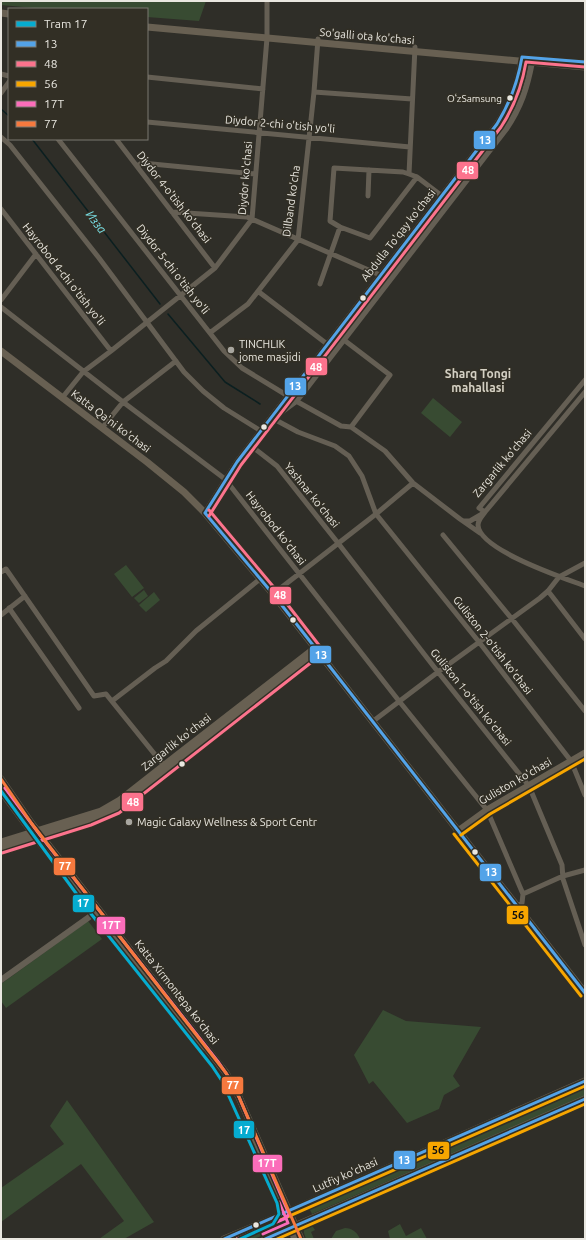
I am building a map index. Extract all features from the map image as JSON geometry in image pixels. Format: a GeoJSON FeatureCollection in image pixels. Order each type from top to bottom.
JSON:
{"type":"FeatureCollection","features":[{"type":"Feature","properties":{"kind":"main road","name":"So'galli ota ko'chasi"},"geometry":{"type":"LineString","coordinates":[[148,23],[318,41],[532,60],[585,67]]}},
{"type":"Feature","properties":{"kind":"main road","name":"So'galli ota ko'chasi"},"geometry":{"type":"LineString","coordinates":[[148,27],[267,36]]}},
{"type":"Feature","properties":{"kind":"main road","name":"So'galli ota ko'chasi"},"geometry":{"type":"LineString","coordinates":[[532,60],[585,62]]}},
{"type":"Feature","properties":{"kind":"main road","name":"Katta Qa'ni ko'chasi"},"geometry":{"type":"LineString","coordinates":[[1,351],[171,482],[205,513],[273,594],[585,993]]}},
{"type":"Feature","properties":{"kind":"main road","name":"Zargarlik ko'chasi"},"geometry":{"type":"LineString","coordinates":[[1,848],[110,806],[120,800],[166,768],[317,650]]}},
{"type":"Feature","properties":{"kind":"main road","name":"Guliston ko'chasi"},"geometry":{"type":"LineString","coordinates":[[458,831],[487,810],[585,753]]}},
{"type":"Feature","properties":{"kind":"main road","name":"Katta Xirmontepa koʻchasi"},"geometry":{"type":"LineString","coordinates":[[1,779],[37,835]]}},
{"type":"Feature","properties":{"kind":"main road","name":"Katta Xirmontepa koʻchasi"},"geometry":{"type":"LineString","coordinates":[[1,791],[226,1073],[239,1097],[286,1213],[301,1239]]}},
{"type":"Feature","properties":{"kind":"main road","name":"Zargarlik ko'chasi"},"geometry":{"type":"LineString","coordinates":[[1,842],[37,835]]}},
{"type":"Feature","properties":{"kind":"main road","name":"Lutfiy ko'chasi"},"geometry":{"type":"LineString","coordinates":[[224,1239],[585,1081]]}},
{"type":"Feature","properties":{"kind":"main road"},"geometry":{"type":"LineString","coordinates":[[265,1239],[585,1099]]}},
{"type":"Feature","properties":{"kind":"main road","name":"Katta Xirmontepa koʻchasi"},"geometry":{"type":"LineString","coordinates":[[293,1227],[295,1239]]}},
{"type":"Feature","properties":{"kind":"street","name":"Diydor ko'chasi"},"geometry":{"type":"LineString","coordinates":[[62,398],[84,372],[215,268],[252,220],[267,36],[267,1]]}},
{"type":"Feature","properties":{"kind":"street","name":"Dilband ko'cha"},"geometry":{"type":"LineString","coordinates":[[211,332],[248,304],[259,292],[298,240],[318,41]]}},
{"type":"Feature","properties":{"kind":"street"},"geometry":{"type":"LineString","coordinates":[[409,174],[415,49]]}},
{"type":"Feature","properties":{"kind":"street","name":"Abdulla To'qay ko'chasi"},"geometry":{"type":"LineString","coordinates":[[205,513],[225,480],[250,445],[501,118],[513,94],[520,70],[521,59]]}},
{"type":"Feature","properties":{"kind":"street","name":"Abdulla To'qay ko'chasi"},"geometry":{"type":"LineString","coordinates":[[272,418],[296,401],[314,379],[511,121],[522,101],[532,60]]}},
{"type":"Feature","properties":{"kind":"street"},"geometry":{"type":"LineString","coordinates":[[520,70],[526,68],[530,71]]}},
{"type":"Feature","properties":{"kind":"street"},"geometry":{"type":"LineString","coordinates":[[148,78],[263,89]]}},
{"type":"Feature","properties":{"kind":"street"},"geometry":{"type":"LineString","coordinates":[[1,93],[8,85]]}},
{"type":"Feature","properties":{"kind":"street"},"geometry":{"type":"LineString","coordinates":[[314,92],[412,99]]}},
{"type":"Feature","properties":{"kind":"street","name":"Diydor 2-chi o'tish yo'li"},"geometry":{"type":"LineString","coordinates":[[148,122],[410,147]]}},
{"type":"Feature","properties":{"kind":"street"},"geometry":{"type":"LineString","coordinates":[[1,137],[10,145],[99,258],[146,323],[193,382],[224,408],[261,431]]}},
{"type":"Feature","properties":{"kind":"street","name":"Diydor 5-chi o'tish yo'li"},"geometry":{"type":"LineString","coordinates":[[59,140],[180,295],[211,332],[224,351],[242,368],[288,396]]}},
{"type":"Feature","properties":{"kind":"street","name":"Diydor 4-o'tish ko'chasi"},"geometry":{"type":"LineString","coordinates":[[117,140],[215,268]]}},
{"type":"Feature","properties":{"kind":"street"},"geometry":{"type":"LineString","coordinates":[[137,166],[142,163],[255,174]]}},
{"type":"Feature","properties":{"kind":"street"},"geometry":{"type":"LineString","coordinates":[[417,177],[370,238],[330,221],[334,168],[403,172],[417,177],[442,196]]}},
{"type":"Feature","properties":{"kind":"street"},"geometry":{"type":"LineString","coordinates":[[368,196],[369,170]]}},
{"type":"Feature","properties":{"kind":"street","name":"Hayrobod 4-chi o'tish yo'li"},"geometry":{"type":"LineString","coordinates":[[1,209],[111,351]]}},
{"type":"Feature","properties":{"kind":"street"},"geometry":{"type":"LineString","coordinates":[[172,212],[247,217],[380,275]]}},
{"type":"Feature","properties":{"kind":"street"},"geometry":{"type":"LineString","coordinates":[[320,284],[340,226]]}},
{"type":"Feature","properties":{"kind":"street"},"geometry":{"type":"LineString","coordinates":[[1,300],[36,254]]}},
{"type":"Feature","properties":{"kind":"street"},"geometry":{"type":"LineString","coordinates":[[395,256],[404,263]]}},
{"type":"Feature","properties":{"kind":"street"},"geometry":{"type":"LineString","coordinates":[[259,292],[328,344]]}},
{"type":"Feature","properties":{"kind":"street","name":"Hayrobod ko'chasi"},"geometry":{"type":"LineString","coordinates":[[1,306],[84,372],[225,480],[487,810],[523,894]]}},
{"type":"Feature","properties":{"kind":"street"},"geometry":{"type":"LineString","coordinates":[[344,340],[390,375],[351,427]]}},
{"type":"Feature","properties":{"kind":"street"},"geometry":{"type":"LineString","coordinates":[[102,428],[123,402],[176,361]]}},
{"type":"Feature","properties":{"kind":"street"},"geometry":{"type":"LineString","coordinates":[[306,372],[309,377],[314,379]]}},
{"type":"Feature","properties":{"kind":"street","name":"Zargarlik ko'chasi"},"geometry":{"type":"LineString","coordinates":[[585,380],[479,508],[485,512],[585,392]]}},
{"type":"Feature","properties":{"kind":"street"},"geometry":{"type":"LineString","coordinates":[[296,401],[341,426],[351,427],[384,451],[413,483],[481,533],[504,553],[585,586]]}},
{"type":"Feature","properties":{"kind":"street","name":"Guliston 2-o'tish ko'chasi"},"geometry":{"type":"LineString","coordinates":[[272,418],[298,432],[335,446],[349,456],[362,476],[376,514],[479,642],[571,762],[585,795]]}},
{"type":"Feature","properties":{"kind":"street","name":"Yashnar ko'chasi"},"geometry":{"type":"LineString","coordinates":[[250,445],[277,466],[338,543]]}},
{"type":"Feature","properties":{"kind":"street"},"geometry":{"type":"LineString","coordinates":[[273,594],[376,514],[413,483]]}},
{"type":"Feature","properties":{"kind":"street"},"geometry":{"type":"LineString","coordinates":[[460,519],[468,522],[485,512]]}},
{"type":"Feature","properties":{"kind":"street"},"geometry":{"type":"LineString","coordinates":[[481,533],[478,528],[478,523],[485,512]]}},
{"type":"Feature","properties":{"kind":"street"},"geometry":{"type":"LineString","coordinates":[[443,535],[585,711]]}},
{"type":"Feature","properties":{"kind":"street","name":"Guliston 1-o'tish ko'chasi"},"geometry":{"type":"LineString","coordinates":[[338,543],[529,786],[562,865],[563,879],[584,938],[585,945]]}},
{"type":"Feature","properties":{"kind":"street"},"geometry":{"type":"LineString","coordinates":[[372,722],[548,591],[559,576],[585,563]]}},
{"type":"Feature","properties":{"kind":"street"},"geometry":{"type":"LineString","coordinates":[[1,572],[6,569],[94,696],[106,694],[166,768]]}},
{"type":"Feature","properties":{"kind":"street"},"geometry":{"type":"LineString","coordinates":[[112,701],[155,668],[166,662],[196,631],[260,578]]}},
{"type":"Feature","properties":{"kind":"street"},"geometry":{"type":"LineString","coordinates":[[548,591],[585,639]]}},
{"type":"Feature","properties":{"kind":"street"},"geometry":{"type":"LineString","coordinates":[[1,615],[25,596]]}},
{"type":"Feature","properties":{"kind":"street"},"geometry":{"type":"LineString","coordinates":[[9,608],[79,708]]}},
{"type":"Feature","properties":{"kind":"street"},"geometry":{"type":"LineString","coordinates":[[517,907],[522,903],[523,894],[563,876],[585,870]]}},
{"type":"Feature","properties":{"kind":"street"},"geometry":{"type":"LineString","coordinates":[[1,980],[97,911]]}},
{"type":"Feature","properties":{"kind":"green space"},"geometry":{"type":"Polygon","coordinates":[[[1,1],[206,1],[199,21],[148,17],[148,8],[34,8],[1,5],[1,1]]]}},
{"type":"Feature","properties":{"kind":"green space"},"geometry":{"type":"Polygon","coordinates":[[[523,72],[527,72],[519,101],[505,127],[404,256],[402,256],[400,254],[503,120],[515,99],[523,72]]]}},
{"type":"Feature","properties":{"kind":"green space"},"geometry":{"type":"Polygon","coordinates":[[[395,261],[399,264],[313,375],[311,371],[395,261]]]}},
{"type":"Feature","properties":{"kind":"green space"},"geometry":{"type":"Polygon","coordinates":[[[306,377],[310,380],[300,393],[285,405],[306,377]]]}},
{"type":"Feature","properties":{"kind":"green space"},"geometry":{"type":"Polygon","coordinates":[[[433,398],[462,422],[450,437],[421,413],[433,398]]]}},
{"type":"Feature","properties":{"kind":"green space"},"geometry":{"type":"Polygon","coordinates":[[[126,565],[144,588],[132,597],[114,574],[126,565]]]}},
{"type":"Feature","properties":{"kind":"green space"},"geometry":{"type":"Polygon","coordinates":[[[144,590],[148,596],[139,603],[134,598],[144,590]]]}},
{"type":"Feature","properties":{"kind":"green space"},"geometry":{"type":"Polygon","coordinates":[[[154,592],[160,600],[146,612],[139,605],[154,592]]]}},
{"type":"Feature","properties":{"kind":"green space"},"geometry":{"type":"Polygon","coordinates":[[[88,921],[102,939],[6,1008],[1,1001],[1,984],[88,921]]]}},
{"type":"Feature","properties":{"kind":"green space"},"geometry":{"type":"Polygon","coordinates":[[[383,1010],[406,1021],[481,1027],[453,1076],[460,1086],[444,1095],[439,1109],[407,1123],[373,1081],[369,1084],[354,1055],[383,1010]]]}},
{"type":"Feature","properties":{"kind":"green space"},"geometry":{"type":"Polygon","coordinates":[[[585,1086],[585,1096],[312,1214],[308,1206],[585,1086]]]}},
{"type":"Feature","properties":{"kind":"green space"},"geometry":{"type":"Polygon","coordinates":[[[67,1100],[154,1222],[124,1239],[99,1239],[124,1221],[81,1164],[1,1222],[1,1188],[64,1144],[50,1126],[67,1100]]]}},
{"type":"Feature","properties":{"kind":"green space"},"geometry":{"type":"Polygon","coordinates":[[[273,1221],[277,1230],[253,1239],[232,1239],[273,1221]]]}},
{"type":"Feature","properties":{"kind":"green space"},"geometry":{"type":"Polygon","coordinates":[[[311,1224],[315,1230],[311,1232],[314,1239],[306,1239],[304,1229],[311,1224]]]}},
{"type":"Feature","properties":{"kind":"green space"},"geometry":{"type":"Polygon","coordinates":[[[400,1224],[406,1236],[421,1228],[427,1239],[390,1239],[388,1231],[400,1224]]]}},
{"type":"Feature","properties":{"kind":"green space"},"geometry":{"type":"Polygon","coordinates":[[[345,1228],[354,1231],[360,1239],[331,1239],[336,1231],[345,1228]]]}},
{"type":"Feature","properties":{"kind":"waterway","name":"Изза"},"geometry":{"type":"LineString","coordinates":[[1,109],[8,115]]}},
{"type":"Feature","properties":{"kind":"waterway","name":"Изза"},"geometry":{"type":"LineString","coordinates":[[33,140],[160,304]]}},
{"type":"Feature","properties":{"kind":"waterway","name":"Изза"},"geometry":{"type":"LineString","coordinates":[[168,314],[225,382],[260,404]]}},
{"type":"Feature","properties":{"kind":"tram line","name":"17"},"geometry":{"type":"LineString","coordinates":[[1,791],[92,915],[212,1066],[222,1081],[277,1203],[279,1214],[273,1224],[240,1239]]}},
{"type":"Feature","properties":{"kind":"transit line","name":"13"},"geometry":{"type":"LineString","coordinates":[[205,513],[237,462],[497,124],[513,92],[522,57],[585,62]]}},
{"type":"Feature","properties":{"kind":"transit line","name":"48"},"geometry":{"type":"LineString","coordinates":[[209,516],[241,465],[501,127],[517,96],[526,62],[585,67]]}},
{"type":"Feature","properties":{"kind":"transit line","name":"48"},"geometry":{"type":"LineString","coordinates":[[2,853],[91,825],[119,813],[322,654],[322,649],[277,591],[209,510]]}},
{"type":"Feature","properties":{"kind":"transit line","name":"13"},"geometry":{"type":"LineString","coordinates":[[205,513],[273,594],[585,993]]}},
{"type":"Feature","properties":{"kind":"transit line","name":"56"},"geometry":{"type":"LineString","coordinates":[[461,835],[490,814],[585,759]]}},
{"type":"Feature","properties":{"kind":"transit line","name":"77"},"geometry":{"type":"LineString","coordinates":[[1,779],[32,824],[226,1073],[239,1097],[301,1239]]}},
{"type":"Feature","properties":{"kind":"transit line","name":"17T"},"geometry":{"type":"LineString","coordinates":[[5,788],[230,1079],[289,1214],[286,1218],[237,1239]]}},
{"type":"Feature","properties":{"kind":"transit line","name":"56"},"geometry":{"type":"LineString","coordinates":[[454,834],[581,996]]}},
{"type":"Feature","properties":{"kind":"transit line","name":"13"},"geometry":{"type":"LineString","coordinates":[[224,1239],[585,1081]]}},
{"type":"Feature","properties":{"kind":"transit line","name":"56"},"geometry":{"type":"LineString","coordinates":[[237,1239],[585,1086]]}},
{"type":"Feature","properties":{"kind":"transit line","name":"13"},"geometry":{"type":"LineString","coordinates":[[265,1239],[585,1099]]}},
{"type":"Feature","properties":{"kind":"transit line","name":"56"},"geometry":{"type":"LineString","coordinates":[[277,1239],[585,1104]]}},
{"type":"Feature","properties":{"kind":"transit line","name":"17T"},"geometry":{"type":"LineString","coordinates":[[263,1234],[288,1223],[279,1202]]}},
{"type":"Feature","properties":{"kind":"place","name":"OʻzSamsung"},"geometry":{"type":"Point","coordinates":[510,98]}},
{"type":"Feature","properties":{"kind":"place","name":"TINCHLIK jome masjidi"},"geometry":{"type":"Point","coordinates":[231,350]}},
{"type":"Feature","properties":{"kind":"place","name":"Magic Galaxy Wellness & Sport Centr"},"geometry":{"type":"Point","coordinates":[129,822]}},
{"type":"Feature","properties":{"kind":"district","name":"Sharq Tongi mahallasi"},"geometry":{"type":"Point","coordinates":[478,381]}}]}
